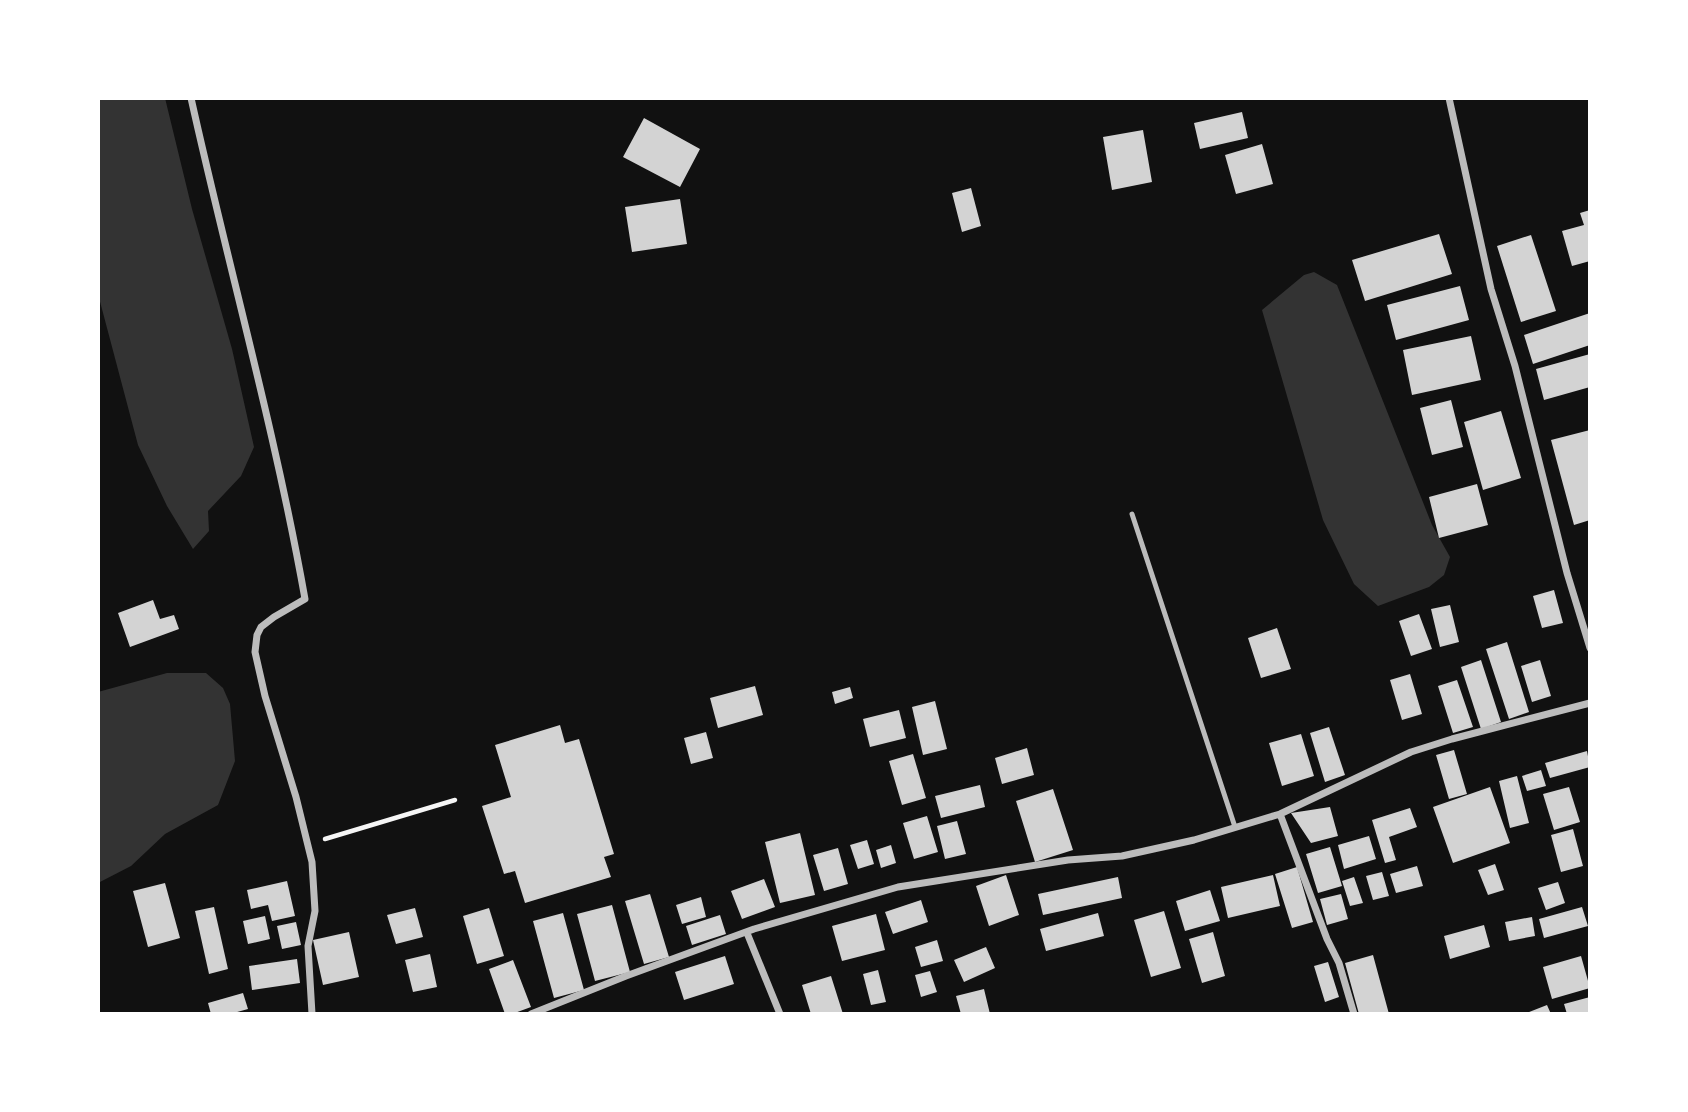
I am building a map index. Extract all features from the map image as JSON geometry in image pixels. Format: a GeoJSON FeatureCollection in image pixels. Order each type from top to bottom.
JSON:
{"type":"FeatureCollection","features":[{"type":"Feature","properties":{"kind":"street"},"geometry":{"type":"LineString","coordinates":[[191,98],[262,390],[305,599],[261,627],[255,652],[312,862],[315,911],[308,946],[312,1014]]}},
{"type":"Feature","properties":{"kind":"street"},"geometry":{"type":"LineString","coordinates":[[1449,98],[1491,289],[1538,451],[1567,573],[1590,648]]}},
{"type":"Feature","properties":{"kind":"street"},"geometry":{"type":"LineString","coordinates":[[531,1014],[626,976],[747,933],[898,887],[1068,860],[1122,856],[1194,840],[1280,814],[1411,752],[1590,703]]}},
{"type":"Feature","properties":{"kind":"street"},"geometry":{"type":"LineString","coordinates":[[1280,814],[1327,939],[1339,963],[1354,1014]]}},
{"type":"Feature","properties":{"kind":"street"},"geometry":{"type":"LineString","coordinates":[[747,933],[780,1014]]}},
{"type":"Feature","properties":{"kind":"lane"},"geometry":{"type":"LineString","coordinates":[[1132,514],[1235,827]]}},
{"type":"Feature","properties":{"kind":"path"},"geometry":{"type":"LineString","coordinates":[[308,844],[455,800]]}},
{"type":"Feature","properties":{"kind":"shaded area"},"geometry":{"type":"Polygon","coordinates":[[[98,98],[165,98],[192,209],[232,349],[254,447],[241,476],[208,511],[209,531],[193,549],[167,506],[138,445],[98,294],[98,98]]]}},
{"type":"Feature","properties":{"kind":"shaded area"},"geometry":{"type":"Polygon","coordinates":[[[1314,272],[1337,285],[1432,525],[1450,557],[1444,575],[1429,587],[1378,606],[1354,584],[1323,520],[1262,310],[1304,275],[1314,272]]]}},
{"type":"Feature","properties":{"kind":"shaded area"},"geometry":{"type":"Polygon","coordinates":[[[167,673],[206,673],[223,688],[230,704],[235,761],[218,805],[165,834],[131,866],[98,883],[98,692],[167,673]]]}},
{"type":"Feature","properties":{"kind":"building"},"geometry":{"type":"Polygon","coordinates":[[[1242,112],[1248,138],[1200,149],[1194,123],[1242,112]]]}},
{"type":"Feature","properties":{"kind":"building"},"geometry":{"type":"Polygon","coordinates":[[[644,118],[700,149],[680,187],[623,157],[644,118]]]}},
{"type":"Feature","properties":{"kind":"building"},"geometry":{"type":"Polygon","coordinates":[[[1143,130],[1152,182],[1112,190],[1103,137],[1143,130]]]}},
{"type":"Feature","properties":{"kind":"building"},"geometry":{"type":"Polygon","coordinates":[[[1262,144],[1273,184],[1236,194],[1225,155],[1262,144]]]}},
{"type":"Feature","properties":{"kind":"building"},"geometry":{"type":"Polygon","coordinates":[[[971,188],[981,226],[962,232],[952,193],[971,188]]]}},
{"type":"Feature","properties":{"kind":"building"},"geometry":{"type":"Polygon","coordinates":[[[680,199],[687,244],[632,252],[625,207],[680,199]]]}},
{"type":"Feature","properties":{"kind":"building"},"geometry":{"type":"Polygon","coordinates":[[[1590,210],[1590,261],[1572,266],[1562,231],[1584,225],[1580,213],[1590,210]]]}},
{"type":"Feature","properties":{"kind":"building"},"geometry":{"type":"Polygon","coordinates":[[[1439,234],[1452,274],[1365,301],[1352,260],[1439,234]]]}},
{"type":"Feature","properties":{"kind":"building"},"geometry":{"type":"Polygon","coordinates":[[[1531,235],[1556,311],[1521,322],[1497,246],[1531,235]]]}},
{"type":"Feature","properties":{"kind":"building"},"geometry":{"type":"Polygon","coordinates":[[[1460,286],[1469,320],[1396,340],[1387,305],[1460,286]]]}},
{"type":"Feature","properties":{"kind":"building"},"geometry":{"type":"Polygon","coordinates":[[[1590,313],[1590,345],[1533,364],[1524,335],[1590,313]]]}},
{"type":"Feature","properties":{"kind":"building"},"geometry":{"type":"Polygon","coordinates":[[[1471,336],[1481,380],[1412,395],[1403,350],[1471,336]]]}},
{"type":"Feature","properties":{"kind":"building"},"geometry":{"type":"Polygon","coordinates":[[[1590,354],[1590,387],[1544,400],[1536,369],[1590,354]]]}},
{"type":"Feature","properties":{"kind":"building"},"geometry":{"type":"Polygon","coordinates":[[[1451,400],[1463,447],[1432,455],[1420,408],[1451,400]]]}},
{"type":"Feature","properties":{"kind":"building"},"geometry":{"type":"Polygon","coordinates":[[[1501,411],[1521,478],[1483,490],[1464,422],[1501,411]]]}},
{"type":"Feature","properties":{"kind":"building"},"geometry":{"type":"Polygon","coordinates":[[[1590,430],[1590,520],[1574,525],[1551,440],[1590,430]]]}},
{"type":"Feature","properties":{"kind":"building"},"geometry":{"type":"Polygon","coordinates":[[[1477,484],[1488,525],[1439,538],[1429,497],[1477,484]]]}},
{"type":"Feature","properties":{"kind":"building"},"geometry":{"type":"Polygon","coordinates":[[[1554,590],[1563,623],[1542,628],[1533,596],[1554,590]]]}},
{"type":"Feature","properties":{"kind":"building"},"geometry":{"type":"Polygon","coordinates":[[[153,600],[160,619],[174,615],[179,629],[130,647],[118,613],[153,600]]]}},
{"type":"Feature","properties":{"kind":"building"},"geometry":{"type":"Polygon","coordinates":[[[1450,605],[1459,642],[1440,647],[1431,609],[1450,605]]]}},
{"type":"Feature","properties":{"kind":"building"},"geometry":{"type":"Polygon","coordinates":[[[1419,614],[1432,649],[1411,656],[1399,621],[1419,614]]]}},
{"type":"Feature","properties":{"kind":"building"},"geometry":{"type":"Polygon","coordinates":[[[1277,628],[1291,669],[1261,678],[1248,638],[1277,628]]]}},
{"type":"Feature","properties":{"kind":"building"},"geometry":{"type":"Polygon","coordinates":[[[1507,642],[1529,712],[1509,719],[1486,649],[1507,642]]]}},
{"type":"Feature","properties":{"kind":"building"},"geometry":{"type":"Polygon","coordinates":[[[1481,660],[1501,722],[1481,729],[1461,667],[1481,660]]]}},
{"type":"Feature","properties":{"kind":"building"},"geometry":{"type":"Polygon","coordinates":[[[1540,660],[1551,696],[1532,702],[1521,666],[1540,660]]]}},
{"type":"Feature","properties":{"kind":"building"},"geometry":{"type":"Polygon","coordinates":[[[1410,674],[1422,714],[1402,720],[1390,680],[1410,674]]]}},
{"type":"Feature","properties":{"kind":"building"},"geometry":{"type":"Polygon","coordinates":[[[1457,680],[1473,727],[1453,733],[1438,686],[1457,680]]]}},
{"type":"Feature","properties":{"kind":"building"},"geometry":{"type":"Polygon","coordinates":[[[755,686],[763,715],[718,728],[710,698],[755,686]]]}},
{"type":"Feature","properties":{"kind":"building"},"geometry":{"type":"Polygon","coordinates":[[[850,687],[853,698],[835,704],[832,692],[850,687]]]}},
{"type":"Feature","properties":{"kind":"building"},"geometry":{"type":"Polygon","coordinates":[[[935,701],[947,749],[923,755],[912,707],[935,701]]]}},
{"type":"Feature","properties":{"kind":"building"},"geometry":{"type":"Polygon","coordinates":[[[899,710],[906,738],[870,747],[863,719],[899,710]]]}},
{"type":"Feature","properties":{"kind":"building"},"geometry":{"type":"Polygon","coordinates":[[[560,725],[565,743],[579,739],[614,854],[604,857],[611,877],[525,903],[515,871],[504,874],[482,806],[511,797],[495,745],[560,725]]]}},
{"type":"Feature","properties":{"kind":"building"},"geometry":{"type":"Polygon","coordinates":[[[1329,727],[1345,775],[1325,782],[1310,733],[1329,727]]]}},
{"type":"Feature","properties":{"kind":"building"},"geometry":{"type":"Polygon","coordinates":[[[706,732],[713,758],[691,764],[684,738],[706,732]]]}},
{"type":"Feature","properties":{"kind":"building"},"geometry":{"type":"Polygon","coordinates":[[[1301,734],[1314,776],[1282,786],[1269,743],[1301,734]]]}},
{"type":"Feature","properties":{"kind":"building"},"geometry":{"type":"Polygon","coordinates":[[[1027,748],[1034,775],[1002,784],[995,758],[1027,748]]]}},
{"type":"Feature","properties":{"kind":"building"},"geometry":{"type":"Polygon","coordinates":[[[1454,750],[1467,794],[1449,799],[1436,755],[1454,750]]]}},
{"type":"Feature","properties":{"kind":"building"},"geometry":{"type":"Polygon","coordinates":[[[1587,751],[1590,767],[1550,778],[1545,763],[1587,751]]]}},
{"type":"Feature","properties":{"kind":"building"},"geometry":{"type":"Polygon","coordinates":[[[913,754],[926,798],[902,805],[889,761],[913,754]]]}},
{"type":"Feature","properties":{"kind":"building"},"geometry":{"type":"Polygon","coordinates":[[[1541,770],[1546,786],[1527,791],[1522,776],[1541,770]]]}},
{"type":"Feature","properties":{"kind":"building"},"geometry":{"type":"Polygon","coordinates":[[[1517,776],[1529,823],[1510,828],[1499,781],[1517,776]]]}},
{"type":"Feature","properties":{"kind":"building"},"geometry":{"type":"Polygon","coordinates":[[[980,785],[985,807],[941,818],[935,796],[980,785]]]}},
{"type":"Feature","properties":{"kind":"building"},"geometry":{"type":"Polygon","coordinates":[[[1490,787],[1510,843],[1453,863],[1433,807],[1490,787]]]}},
{"type":"Feature","properties":{"kind":"building"},"geometry":{"type":"Polygon","coordinates":[[[1569,787],[1580,822],[1554,830],[1543,794],[1569,787]]]}},
{"type":"Feature","properties":{"kind":"building"},"geometry":{"type":"Polygon","coordinates":[[[1053,789],[1073,850],[1035,862],[1016,801],[1053,789]]]}},
{"type":"Feature","properties":{"kind":"building"},"geometry":{"type":"Polygon","coordinates":[[[1330,807],[1338,836],[1311,843],[1291,813],[1330,807]]]}},
{"type":"Feature","properties":{"kind":"building"},"geometry":{"type":"Polygon","coordinates":[[[1410,808],[1417,827],[1389,837],[1396,860],[1385,863],[1372,820],[1410,808]]]}},
{"type":"Feature","properties":{"kind":"building"},"geometry":{"type":"Polygon","coordinates":[[[927,816],[938,852],[914,859],[903,823],[927,816]]]}},
{"type":"Feature","properties":{"kind":"building"},"geometry":{"type":"Polygon","coordinates":[[[957,821],[966,854],[945,859],[937,826],[957,821]]]}},
{"type":"Feature","properties":{"kind":"building"},"geometry":{"type":"Polygon","coordinates":[[[1573,829],[1583,866],[1561,872],[1551,835],[1573,829]]]}},
{"type":"Feature","properties":{"kind":"building"},"geometry":{"type":"Polygon","coordinates":[[[800,833],[815,895],[780,903],[765,842],[800,833]]]}},
{"type":"Feature","properties":{"kind":"building"},"geometry":{"type":"Polygon","coordinates":[[[1369,836],[1376,859],[1344,869],[1338,845],[1369,836]]]}},
{"type":"Feature","properties":{"kind":"building"},"geometry":{"type":"Polygon","coordinates":[[[867,840],[874,864],[858,869],[850,845],[867,840]]]}},
{"type":"Feature","properties":{"kind":"building"},"geometry":{"type":"Polygon","coordinates":[[[891,845],[896,863],[881,868],[876,850],[891,845]]]}},
{"type":"Feature","properties":{"kind":"building"},"geometry":{"type":"Polygon","coordinates":[[[1330,847],[1342,886],[1318,893],[1306,854],[1330,847]]]}},
{"type":"Feature","properties":{"kind":"building"},"geometry":{"type":"Polygon","coordinates":[[[838,848],[848,884],[824,891],[813,855],[838,848]]]}},
{"type":"Feature","properties":{"kind":"building"},"geometry":{"type":"Polygon","coordinates":[[[1495,864],[1504,890],[1488,895],[1478,870],[1495,864]]]}},
{"type":"Feature","properties":{"kind":"building"},"geometry":{"type":"Polygon","coordinates":[[[1417,866],[1423,886],[1396,893],[1390,874],[1417,866]]]}},
{"type":"Feature","properties":{"kind":"building"},"geometry":{"type":"Polygon","coordinates":[[[1297,867],[1313,922],[1292,928],[1275,874],[1297,867]]]}},
{"type":"Feature","properties":{"kind":"building"},"geometry":{"type":"Polygon","coordinates":[[[1382,872],[1389,896],[1373,900],[1366,876],[1382,872]]]}},
{"type":"Feature","properties":{"kind":"building"},"geometry":{"type":"Polygon","coordinates":[[[1006,875],[1019,915],[989,926],[976,886],[1006,875]]]}},
{"type":"Feature","properties":{"kind":"building"},"geometry":{"type":"Polygon","coordinates":[[[1273,875],[1280,906],[1228,918],[1221,887],[1273,875]]]}},
{"type":"Feature","properties":{"kind":"building"},"geometry":{"type":"Polygon","coordinates":[[[1118,877],[1122,898],[1043,915],[1038,894],[1118,877]]]}},
{"type":"Feature","properties":{"kind":"building"},"geometry":{"type":"Polygon","coordinates":[[[1354,877],[1363,903],[1350,906],[1342,881],[1354,877]]]}},
{"type":"Feature","properties":{"kind":"building"},"geometry":{"type":"Polygon","coordinates":[[[764,879],[775,907],[742,919],[731,891],[764,879]]]}},
{"type":"Feature","properties":{"kind":"building"},"geometry":{"type":"Polygon","coordinates":[[[287,881],[295,916],[272,921],[268,905],[251,909],[247,890],[287,881]]]}},
{"type":"Feature","properties":{"kind":"building"},"geometry":{"type":"Polygon","coordinates":[[[1558,882],[1565,903],[1546,910],[1538,888],[1558,882]]]}},
{"type":"Feature","properties":{"kind":"building"},"geometry":{"type":"Polygon","coordinates":[[[165,883],[180,938],[148,947],[133,891],[165,883]]]}},
{"type":"Feature","properties":{"kind":"building"},"geometry":{"type":"Polygon","coordinates":[[[1210,890],[1220,921],[1185,931],[1176,901],[1210,890]]]}},
{"type":"Feature","properties":{"kind":"building"},"geometry":{"type":"Polygon","coordinates":[[[650,894],[669,957],[644,964],[625,901],[650,894]]]}},
{"type":"Feature","properties":{"kind":"building"},"geometry":{"type":"Polygon","coordinates":[[[1341,894],[1348,919],[1327,925],[1320,899],[1341,894]]]}},
{"type":"Feature","properties":{"kind":"building"},"geometry":{"type":"Polygon","coordinates":[[[701,897],[706,917],[682,924],[676,905],[701,897]]]}},
{"type":"Feature","properties":{"kind":"building"},"geometry":{"type":"Polygon","coordinates":[[[921,900],[928,922],[893,934],[885,912],[921,900]]]}},
{"type":"Feature","properties":{"kind":"building"},"geometry":{"type":"Polygon","coordinates":[[[612,905],[630,972],[595,981],[577,914],[612,905]]]}},
{"type":"Feature","properties":{"kind":"building"},"geometry":{"type":"Polygon","coordinates":[[[214,907],[228,969],[209,974],[195,911],[214,907]]]}},
{"type":"Feature","properties":{"kind":"building"},"geometry":{"type":"Polygon","coordinates":[[[1582,907],[1588,926],[1544,938],[1539,919],[1582,907]]]}},
{"type":"Feature","properties":{"kind":"building"},"geometry":{"type":"Polygon","coordinates":[[[415,908],[423,937],[396,944],[387,915],[415,908]]]}},
{"type":"Feature","properties":{"kind":"building"},"geometry":{"type":"Polygon","coordinates":[[[489,908],[504,956],[477,964],[463,916],[489,908]]]}},
{"type":"Feature","properties":{"kind":"building"},"geometry":{"type":"Polygon","coordinates":[[[1164,911],[1181,968],[1151,977],[1134,920],[1164,911]]]}},
{"type":"Feature","properties":{"kind":"building"},"geometry":{"type":"Polygon","coordinates":[[[563,913],[584,990],[554,998],[533,921],[563,913]]]}},
{"type":"Feature","properties":{"kind":"building"},"geometry":{"type":"Polygon","coordinates":[[[1098,913],[1104,936],[1046,951],[1040,929],[1098,913]]]}},
{"type":"Feature","properties":{"kind":"building"},"geometry":{"type":"Polygon","coordinates":[[[876,914],[885,950],[842,961],[832,926],[876,914]]]}},
{"type":"Feature","properties":{"kind":"building"},"geometry":{"type":"Polygon","coordinates":[[[720,915],[726,934],[692,945],[686,926],[720,915]]]}},
{"type":"Feature","properties":{"kind":"building"},"geometry":{"type":"Polygon","coordinates":[[[265,916],[270,939],[248,944],[243,921],[265,916]]]}},
{"type":"Feature","properties":{"kind":"building"},"geometry":{"type":"Polygon","coordinates":[[[1532,917],[1535,936],[1509,941],[1505,922],[1532,917]]]}},
{"type":"Feature","properties":{"kind":"building"},"geometry":{"type":"Polygon","coordinates":[[[296,922],[301,945],[282,949],[277,926],[296,922]]]}},
{"type":"Feature","properties":{"kind":"building"},"geometry":{"type":"Polygon","coordinates":[[[1484,925],[1490,947],[1450,959],[1444,936],[1484,925]]]}},
{"type":"Feature","properties":{"kind":"building"},"geometry":{"type":"Polygon","coordinates":[[[349,932],[359,977],[323,985],[313,940],[349,932]]]}},
{"type":"Feature","properties":{"kind":"building"},"geometry":{"type":"Polygon","coordinates":[[[1213,932],[1225,976],[1202,983],[1189,939],[1213,932]]]}},
{"type":"Feature","properties":{"kind":"building"},"geometry":{"type":"Polygon","coordinates":[[[937,940],[943,961],[921,967],[915,947],[937,940]]]}},
{"type":"Feature","properties":{"kind":"building"},"geometry":{"type":"Polygon","coordinates":[[[986,947],[995,968],[964,982],[954,960],[986,947]]]}},
{"type":"Feature","properties":{"kind":"building"},"geometry":{"type":"Polygon","coordinates":[[[430,954],[437,987],[413,992],[405,960],[430,954]]]}},
{"type":"Feature","properties":{"kind":"building"},"geometry":{"type":"Polygon","coordinates":[[[1373,955],[1389,1014],[1359,1014],[1345,963],[1373,955]]]}},
{"type":"Feature","properties":{"kind":"building"},"geometry":{"type":"Polygon","coordinates":[[[725,956],[734,984],[684,1000],[675,972],[725,956]]]}},
{"type":"Feature","properties":{"kind":"building"},"geometry":{"type":"Polygon","coordinates":[[[1581,956],[1590,988],[1552,999],[1543,967],[1581,956]]]}},
{"type":"Feature","properties":{"kind":"building"},"geometry":{"type":"Polygon","coordinates":[[[297,959],[300,983],[252,990],[249,966],[297,959]]]}},
{"type":"Feature","properties":{"kind":"building"},"geometry":{"type":"Polygon","coordinates":[[[513,960],[531,1007],[505,1014],[489,969],[513,960]]]}},
{"type":"Feature","properties":{"kind":"building"},"geometry":{"type":"Polygon","coordinates":[[[1328,962],[1339,997],[1325,1002],[1314,966],[1328,962]]]}},
{"type":"Feature","properties":{"kind":"building"},"geometry":{"type":"Polygon","coordinates":[[[878,970],[886,1002],[871,1005],[863,974],[878,970]]]}},
{"type":"Feature","properties":{"kind":"building"},"geometry":{"type":"Polygon","coordinates":[[[930,971],[937,992],[921,997],[915,975],[930,971]]]}},
{"type":"Feature","properties":{"kind":"building"},"geometry":{"type":"Polygon","coordinates":[[[831,976],[843,1014],[811,1014],[802,985],[831,976]]]}},
{"type":"Feature","properties":{"kind":"building"},"geometry":{"type":"Polygon","coordinates":[[[984,989],[990,1014],[961,1014],[956,996],[984,989]]]}},
{"type":"Feature","properties":{"kind":"building"},"geometry":{"type":"Polygon","coordinates":[[[243,993],[248,1009],[230,1014],[211,1014],[208,1003],[243,993]]]}},
{"type":"Feature","properties":{"kind":"building"},"geometry":{"type":"Polygon","coordinates":[[[1590,997],[1590,1014],[1567,1014],[1564,1004],[1590,997]]]}},
{"type":"Feature","properties":{"kind":"building"},"geometry":{"type":"Polygon","coordinates":[[[1547,1005],[1551,1014],[1524,1014],[1547,1005]]]}}]}
